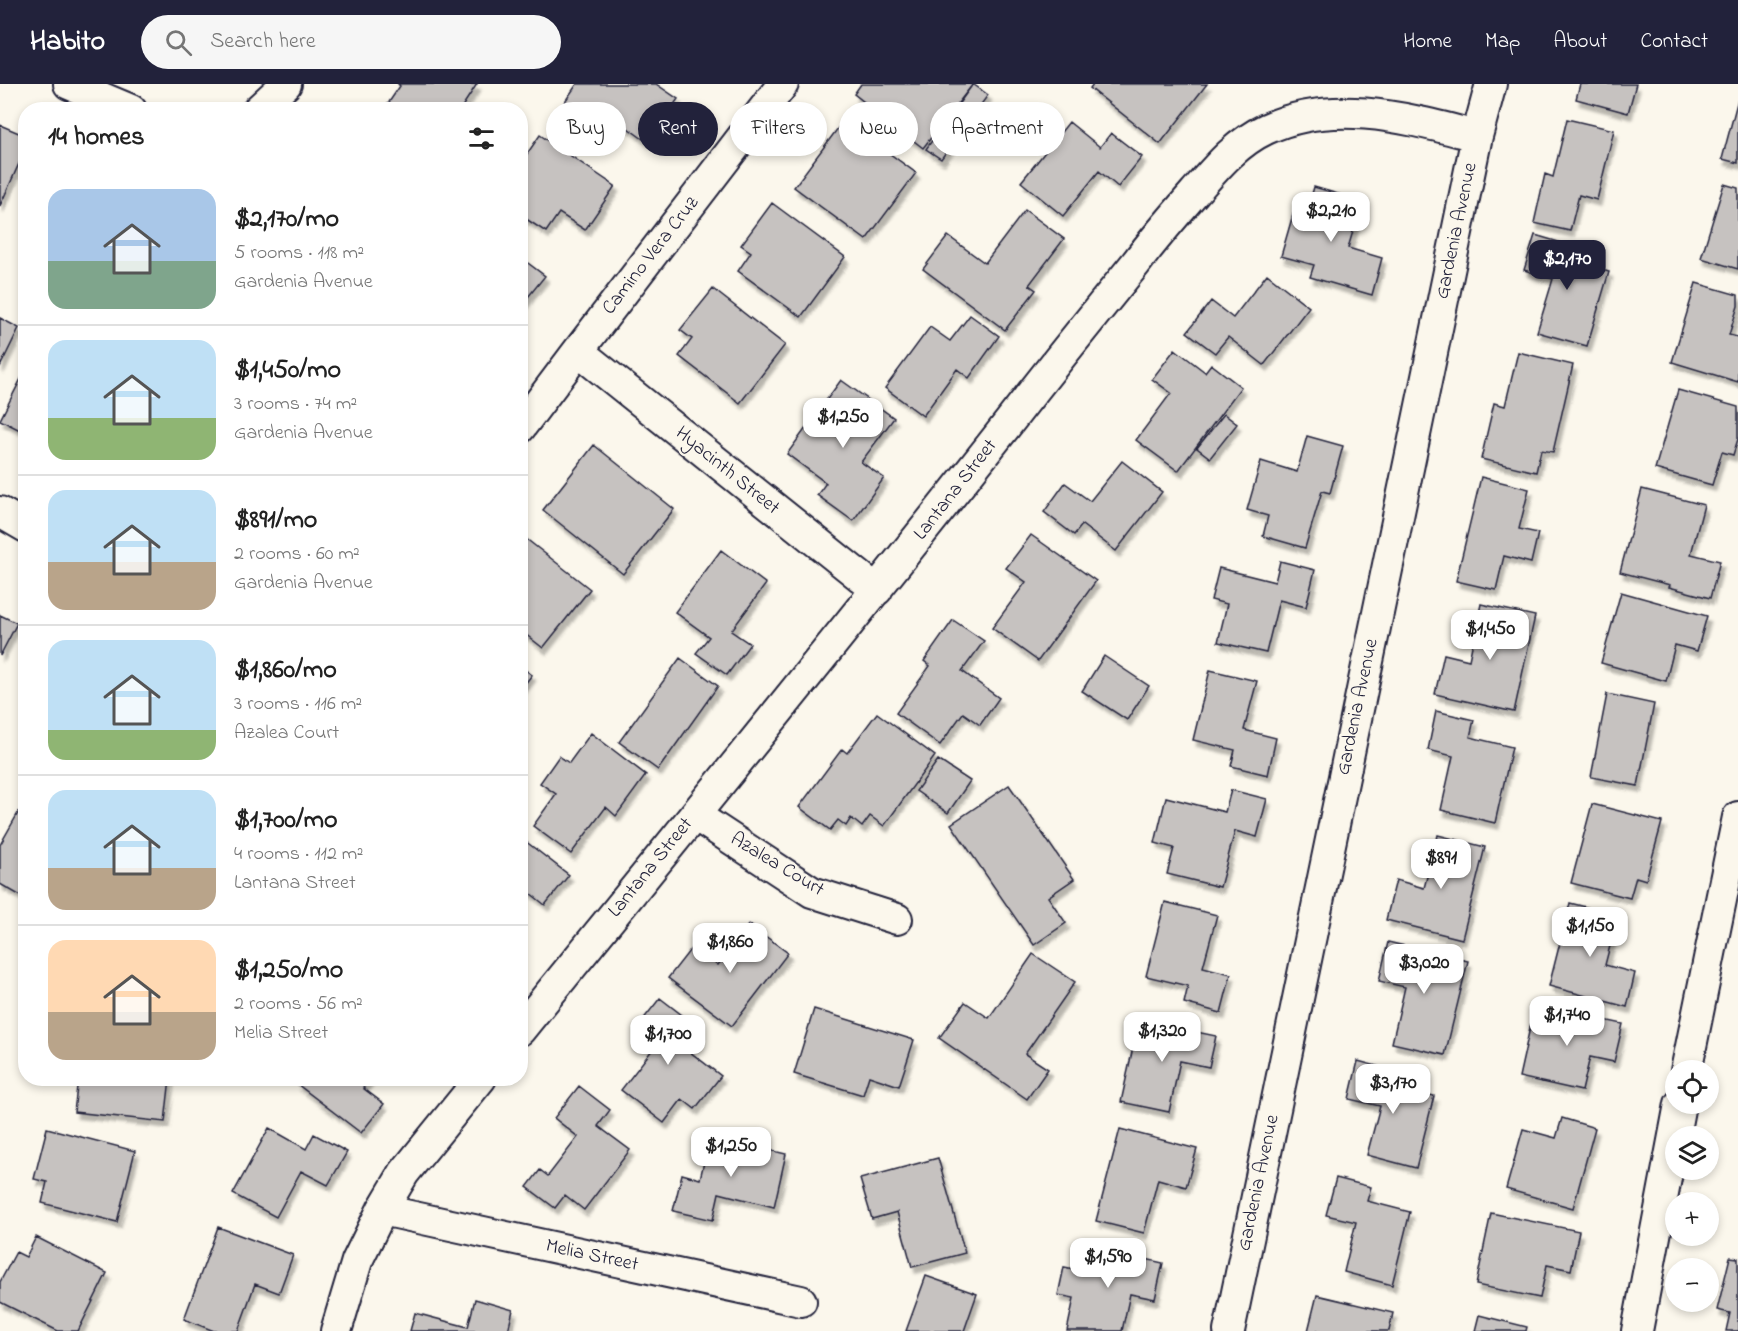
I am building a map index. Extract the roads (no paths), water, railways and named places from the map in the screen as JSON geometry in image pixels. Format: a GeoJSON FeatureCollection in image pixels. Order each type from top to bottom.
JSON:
{"type":"FeatureCollection","features":[{"type":"Feature","properties":{"kind":"street"},"geometry":{"type":"LineString","coordinates":[[69,84],[112,102]]}},
{"type":"Feature","properties":{"kind":"street"},"geometry":{"type":"LineString","coordinates":[[267,102],[286,84]]}},
{"type":"Feature","properties":{"kind":"street","name":"Camino Vera Cruz"},"geometry":{"type":"LineString","coordinates":[[528,417],[783,84]]}},
{"type":"Feature","properties":{"kind":"street","name":"Gardenia Avenue"},"geometry":{"type":"LineString","coordinates":[[1229,1331],[1477,136],[1491,84]]}},
{"type":"Feature","properties":{"kind":"street","name":"Lantana Street"},"geometry":{"type":"LineString","coordinates":[[528,1020],[877,590],[1166,225],[1223,160],[1266,129],[1300,117],[1335,112],[1371,114],[1416,121],[1477,136]]}},
{"type":"Feature","properties":{"kind":"street","name":"Hyacinth Street"},"geometry":{"type":"LineString","coordinates":[[578,351],[877,590]]}},
{"type":"Feature","properties":{"kind":"street"},"geometry":{"type":"LineString","coordinates":[[0,512],[18,522]]}},
{"type":"Feature","properties":{"kind":"street","name":"Azalea Court"},"geometry":{"type":"LineString","coordinates":[[694,815],[812,891],[897,919]]}},
{"type":"Feature","properties":{"kind":"street"},"geometry":{"type":"LineString","coordinates":[[1689,1060],[1729,909],[1738,817]]}},
{"type":"Feature","properties":{"kind":"street"},"geometry":{"type":"LineString","coordinates":[[336,1331],[357,1261],[382,1210],[404,1173],[475,1086]]}},
{"type":"Feature","properties":{"kind":"street"},"geometry":{"type":"LineString","coordinates":[[1637,1331],[1678,1114]]}},
{"type":"Feature","properties":{"kind":"street","name":"Melia Street"},"geometry":{"type":"LineString","coordinates":[[382,1210],[801,1301]]}}]}
